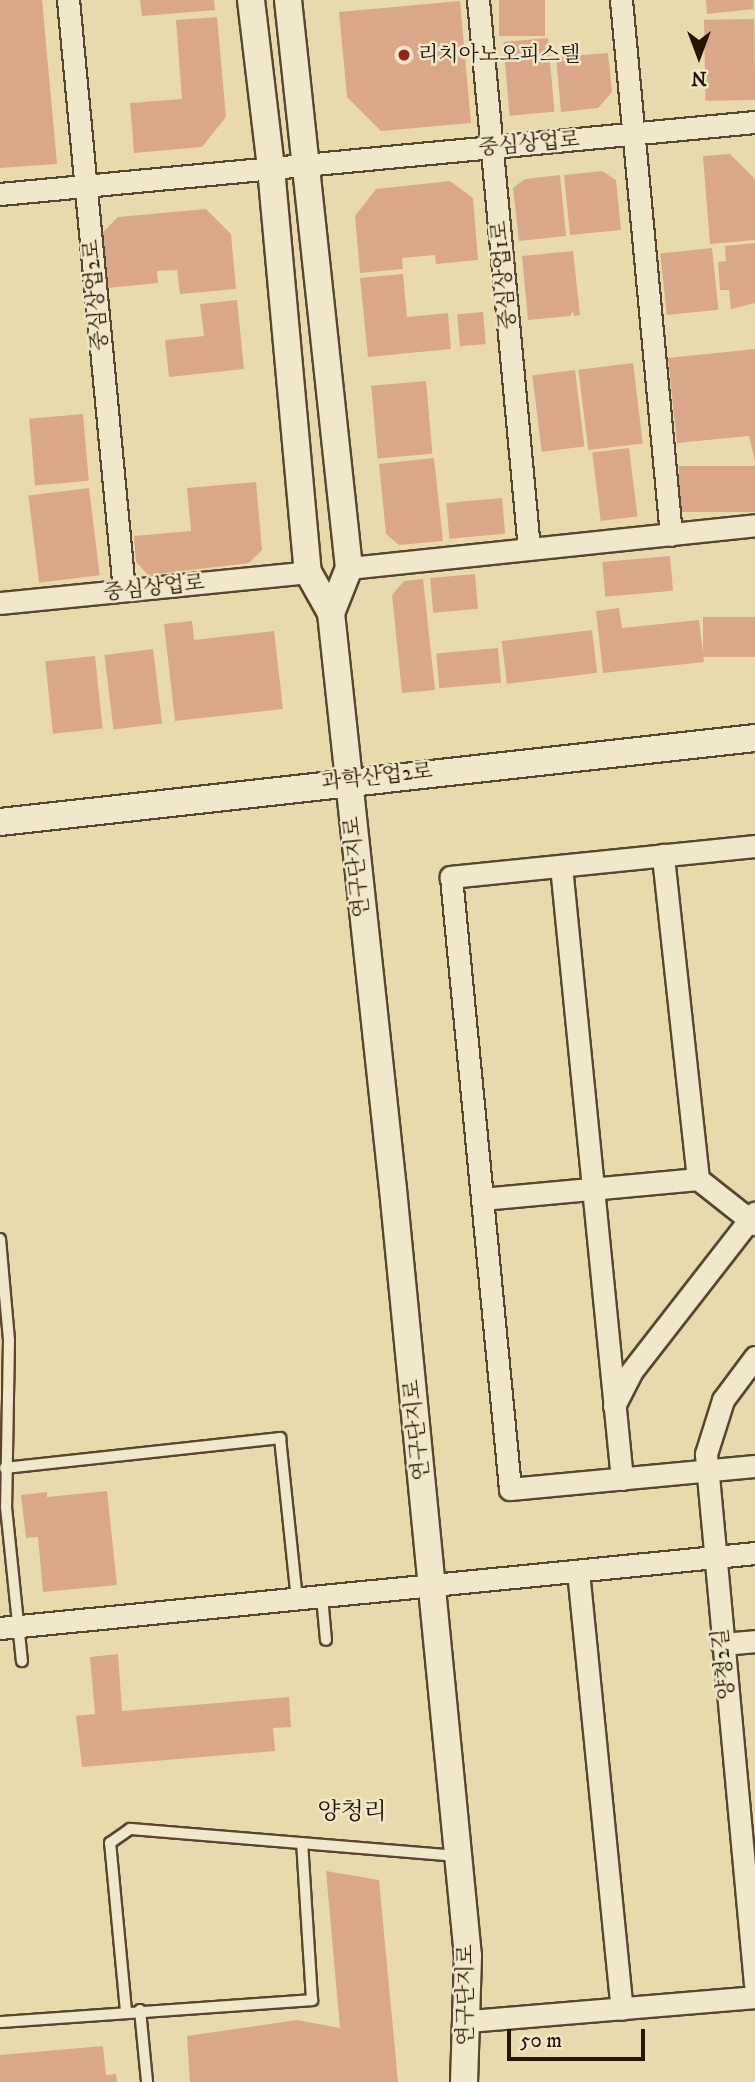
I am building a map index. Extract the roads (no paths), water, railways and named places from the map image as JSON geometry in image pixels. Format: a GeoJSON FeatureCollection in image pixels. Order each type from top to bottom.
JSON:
{"type":"FeatureCollection","features":[{"type":"Feature","properties":{"kind":"street","name":"중심상업2로"},"geometry":{"type":"LineString","coordinates":[[68,0],[124,590]]}},
{"type":"Feature","properties":{"kind":"street"},"geometry":{"type":"LineString","coordinates":[[251,0],[271,168],[308,572],[331,613],[348,780]]}},
{"type":"Feature","properties":{"kind":"street"},"geometry":{"type":"LineString","coordinates":[[288,0],[349,568],[331,613]]}},
{"type":"Feature","properties":{"kind":"street","name":"중심상업1로"},"geometry":{"type":"LineString","coordinates":[[478,0],[529,550]]}},
{"type":"Feature","properties":{"kind":"street"},"geometry":{"type":"LineString","coordinates":[[621,0],[671,535]]}},
{"type":"Feature","properties":{"kind":"street","name":"중심상업로"},"geometry":{"type":"LineString","coordinates":[[0,194],[755,122]]}},
{"type":"Feature","properties":{"kind":"street"},"geometry":{"type":"LineString","coordinates":[[349,568],[755,525]]}},
{"type":"Feature","properties":{"kind":"street","name":"중심상업로"},"geometry":{"type":"LineString","coordinates":[[0,603],[308,572]]}},
{"type":"Feature","properties":{"kind":"street","name":"과학산업2로"},"geometry":{"type":"LineString","coordinates":[[0,822],[348,780],[755,738]]}},
{"type":"Feature","properties":{"kind":"street","name":"연구단지로"},"geometry":{"type":"LineString","coordinates":[[348,780],[459,1856],[469,2021],[464,2082]]}},
{"type":"Feature","properties":{"kind":"street"},"geometry":{"type":"LineString","coordinates":[[755,846],[451,877],[510,1489],[755,1466]]}},
{"type":"Feature","properties":{"kind":"street"},"geometry":{"type":"LineString","coordinates":[[663,855],[698,1179]]}},
{"type":"Feature","properties":{"kind":"street"},"geometry":{"type":"LineString","coordinates":[[561,866],[622,1479]]}},
{"type":"Feature","properties":{"kind":"street"},"geometry":{"type":"LineString","coordinates":[[482,1199],[698,1179],[753,1219],[631,1373],[614,1405]]}},
{"type":"Feature","properties":{"kind":"street","name":"양청2길"},"geometry":{"type":"LineString","coordinates":[[755,1357],[723,1400],[711,1428],[707,1470],[755,1984]]}},
{"type":"Feature","properties":{"kind":"street"},"geometry":{"type":"LineString","coordinates":[[10,1627],[755,1553]]}},
{"type":"Feature","properties":{"kind":"street"},"geometry":{"type":"LineString","coordinates":[[578,1571],[622,2009]]}},
{"type":"Feature","properties":{"kind":"street"},"geometry":{"type":"LineString","coordinates":[[722,1644],[755,1641]]}},
{"type":"Feature","properties":{"kind":"street"},"geometry":{"type":"LineString","coordinates":[[469,2021],[755,1997]]}},
{"type":"Feature","properties":{"kind":"lane"},"geometry":{"type":"LineString","coordinates":[[0,1239],[9,1340],[5,1468],[10,1627],[22,1661]]}},
{"type":"Feature","properties":{"kind":"lane"},"geometry":{"type":"LineString","coordinates":[[5,1468],[280,1438],[296,1599]]}},
{"type":"Feature","properties":{"kind":"lane"},"geometry":{"type":"LineString","coordinates":[[322,1597],[326,1640]]}},
{"type":"Feature","properties":{"kind":"lane"},"geometry":{"type":"LineString","coordinates":[[126,2011],[110,1843],[130,1829],[459,1856]]}},
{"type":"Feature","properties":{"kind":"lane"},"geometry":{"type":"LineString","coordinates":[[0,2022],[140,2010],[312,2000],[302,1843]]}},
{"type":"Feature","properties":{"kind":"lane"},"geometry":{"type":"LineString","coordinates":[[140,2010],[147,2082]]}},
{"type":"Feature","properties":{"kind":"place","name":"리치아노오피스텔"},"geometry":{"type":"Point","coordinates":[404,55]}},
{"type":"Feature","properties":{"kind":"district","name":"양청리"},"geometry":{"type":"Point","coordinates":[352,1813]}}]}
